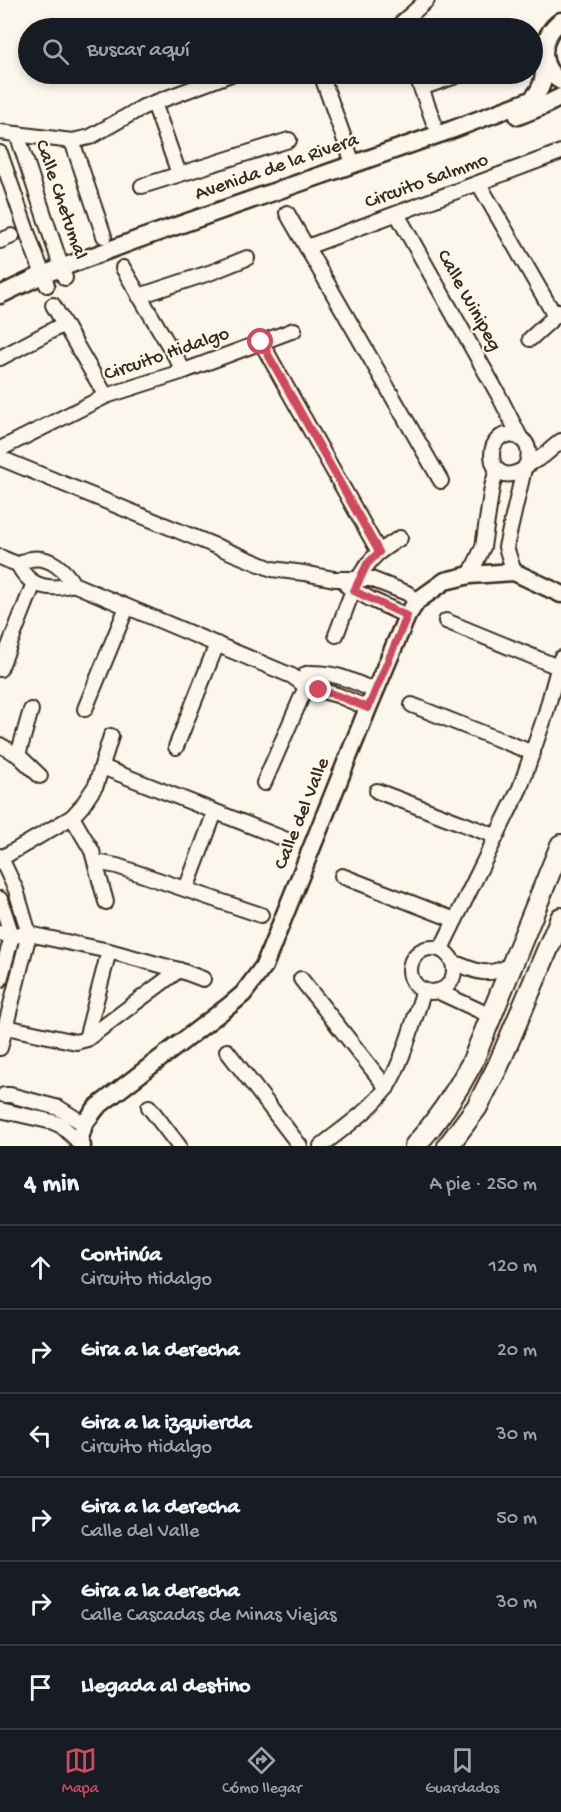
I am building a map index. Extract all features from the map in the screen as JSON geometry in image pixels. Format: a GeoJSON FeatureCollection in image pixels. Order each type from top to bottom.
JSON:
{"type":"FeatureCollection","features":[{"type":"Feature","properties":{"kind":"main road"},"geometry":{"type":"LineString","coordinates":[[415,1146],[456,1093],[472,1063],[561,845]]}},
{"type":"Feature","properties":{"kind":"main road"},"geometry":{"type":"LineString","coordinates":[[448,1146],[477,1107],[498,1066],[561,918]]}},
{"type":"Feature","properties":{"kind":"street"},"geometry":{"type":"LineString","coordinates":[[408,18],[427,0]]}},
{"type":"Feature","properties":{"kind":"street","name":"Avenida de la Rivera"},"geometry":{"type":"LineString","coordinates":[[543,82],[546,39],[551,30],[561,21]]}},
{"type":"Feature","properties":{"kind":"street"},"geometry":{"type":"LineString","coordinates":[[545,62],[550,72],[561,81]]}},
{"type":"Feature","properties":{"kind":"street"},"geometry":{"type":"LineString","coordinates":[[0,132],[72,141],[90,137],[143,107],[204,84]]}},
{"type":"Feature","properties":{"kind":"street"},"geometry":{"type":"LineString","coordinates":[[325,84],[350,155]]}},
{"type":"Feature","properties":{"kind":"street"},"geometry":{"type":"LineString","coordinates":[[420,84],[434,123]]}},
{"type":"Feature","properties":{"kind":"street"},"geometry":{"type":"LineString","coordinates":[[421,88],[433,84]]}},
{"type":"Feature","properties":{"kind":"street","name":"Avenida de la Rivera"},"geometry":{"type":"LineString","coordinates":[[452,135],[531,100],[538,94],[542,84]]}},
{"type":"Feature","properties":{"kind":"street","name":"Avenida de la Rivera"},"geometry":{"type":"LineString","coordinates":[[0,295],[307,185],[543,106],[561,97]]}},
{"type":"Feature","properties":{"kind":"street"},"geometry":{"type":"LineString","coordinates":[[154,103],[179,174]]}},
{"type":"Feature","properties":{"kind":"street","name":"Calle Chetumal"},"geometry":{"type":"LineString","coordinates":[[17,134],[64,273]]}},
{"type":"Feature","properties":{"kind":"street"},"geometry":{"type":"LineString","coordinates":[[142,186],[289,140]]}},
{"type":"Feature","properties":{"kind":"street"},"geometry":{"type":"LineString","coordinates":[[72,141],[104,236]]}},
{"type":"Feature","properties":{"kind":"street","name":"Circuito Salmmo"},"geometry":{"type":"LineString","coordinates":[[307,247],[561,152]]}},
{"type":"Feature","properties":{"kind":"street","name":"Calle Chetumal"},"geometry":{"type":"LineString","coordinates":[[0,153],[45,280]]}},
{"type":"Feature","properties":{"kind":"street"},"geometry":{"type":"LineString","coordinates":[[479,184],[558,313],[530,339]]}},
{"type":"Feature","properties":{"kind":"street"},"geometry":{"type":"LineString","coordinates":[[287,213],[441,482]]}},
{"type":"Feature","properties":{"kind":"street","name":"Calle Winipeg"},"geometry":{"type":"LineString","coordinates":[[397,214],[523,441]]}},
{"type":"Feature","properties":{"kind":"street"},"geometry":{"type":"LineString","coordinates":[[24,222],[44,217]]}},
{"type":"Feature","properties":{"kind":"street"},"geometry":{"type":"LineString","coordinates":[[139,296],[247,258]]}},
{"type":"Feature","properties":{"kind":"street"},"geometry":{"type":"LineString","coordinates":[[123,268],[184,371]]}},
{"type":"Feature","properties":{"kind":"street","name":"Avenida de la Rivera"},"geometry":{"type":"LineString","coordinates":[[0,308],[45,280]]}},
{"type":"Feature","properties":{"kind":"street"},"geometry":{"type":"LineString","coordinates":[[53,305],[106,396]]}},
{"type":"Feature","properties":{"kind":"street"},"geometry":{"type":"LineString","coordinates":[[0,358],[64,324]]}},
{"type":"Feature","properties":{"kind":"street"},"geometry":{"type":"LineString","coordinates":[[261,342],[294,330]]}},
{"type":"Feature","properties":{"kind":"street","name":"Circuito Hidalgo"},"geometry":{"type":"LineString","coordinates":[[0,449],[106,396],[184,371],[261,342],[379,552]]}},
{"type":"Feature","properties":{"kind":"street"},"geometry":{"type":"LineString","coordinates":[[500,438],[505,407]]}},
{"type":"Feature","properties":{"kind":"street"},"geometry":{"type":"LineString","coordinates":[[511,435],[523,441],[559,443],[516,474],[506,474],[497,469],[491,457],[494,443],[500,438],[511,435]]}},
{"type":"Feature","properties":{"kind":"street"},"geometry":{"type":"LineString","coordinates":[[514,572],[506,547],[529,458],[529,450],[523,441]]}},
{"type":"Feature","properties":{"kind":"street"},"geometry":{"type":"LineString","coordinates":[[0,458],[272,569],[356,584],[407,616]]}},
{"type":"Feature","properties":{"kind":"street"},"geometry":{"type":"LineString","coordinates":[[470,575],[483,547],[497,469]]}},
{"type":"Feature","properties":{"kind":"street"},"geometry":{"type":"LineString","coordinates":[[336,635],[356,584],[367,564],[379,552],[400,538]]}},
{"type":"Feature","properties":{"kind":"street"},"geometry":{"type":"LineString","coordinates":[[483,547],[506,547]]}},
{"type":"Feature","properties":{"kind":"street"},"geometry":{"type":"LineString","coordinates":[[0,557],[18,564],[34,558],[46,560],[60,567],[74,584],[292,676],[307,687],[336,695],[368,708]]}},
{"type":"Feature","properties":{"kind":"street"},"geometry":{"type":"LineString","coordinates":[[18,564],[22,572],[34,583],[53,588],[74,584]]}},
{"type":"Feature","properties":{"kind":"street","name":"Calle del Valle"},"geometry":{"type":"LineString","coordinates":[[80,1144],[84,1124],[97,1107],[230,1005],[255,980],[264,966],[375,691],[407,616],[417,601],[445,581],[470,575],[514,572],[561,594]]}},
{"type":"Feature","properties":{"kind":"street"},"geometry":{"type":"LineString","coordinates":[[356,584],[371,579],[407,593],[417,601]]}},
{"type":"Feature","properties":{"kind":"street"},"geometry":{"type":"LineString","coordinates":[[0,669],[34,583]]}},
{"type":"Feature","properties":{"kind":"street"},"geometry":{"type":"LineString","coordinates":[[85,709],[127,607]]}},
{"type":"Feature","properties":{"kind":"street"},"geometry":{"type":"LineString","coordinates":[[441,949],[520,788],[560,663],[446,621]]}},
{"type":"Feature","properties":{"kind":"street"},"geometry":{"type":"LineString","coordinates":[[176,747],[217,644]]}},
{"type":"Feature","properties":{"kind":"street"},"geometry":{"type":"LineString","coordinates":[[292,676],[312,673],[340,676],[375,691]]}},
{"type":"Feature","properties":{"kind":"street"},"geometry":{"type":"LineString","coordinates":[[264,783],[312,673]]}},
{"type":"Feature","properties":{"kind":"street"},"geometry":{"type":"LineString","coordinates":[[412,705],[533,753]]}},
{"type":"Feature","properties":{"kind":"street"},"geometry":{"type":"LineString","coordinates":[[18,754],[31,710]]}},
{"type":"Feature","properties":{"kind":"street"},"geometry":{"type":"LineString","coordinates":[[0,1048],[29,934],[16,890],[1,858],[72,817],[82,806],[96,785],[111,736]]}},
{"type":"Feature","properties":{"kind":"street"},"geometry":{"type":"LineString","coordinates":[[0,745],[18,754],[40,776]]}},
{"type":"Feature","properties":{"kind":"street"},"geometry":{"type":"LineString","coordinates":[[102,767],[287,840]]}},
{"type":"Feature","properties":{"kind":"street"},"geometry":{"type":"LineString","coordinates":[[377,791],[495,836]]}},
{"type":"Feature","properties":{"kind":"street"},"geometry":{"type":"LineString","coordinates":[[186,889],[215,812]]}},
{"type":"Feature","properties":{"kind":"street"},"geometry":{"type":"LineString","coordinates":[[72,817],[92,851],[106,902]]}},
{"type":"Feature","properties":{"kind":"street"},"geometry":{"type":"LineString","coordinates":[[96,862],[117,866],[261,915]]}},
{"type":"Feature","properties":{"kind":"street"},"geometry":{"type":"LineString","coordinates":[[342,876],[455,920]]}},
{"type":"Feature","properties":{"kind":"street"},"geometry":{"type":"LineString","coordinates":[[0,899],[6,935],[0,980]]}},
{"type":"Feature","properties":{"kind":"street"},"geometry":{"type":"LineString","coordinates":[[6,935],[29,934],[109,951],[179,970],[202,979]]}},
{"type":"Feature","properties":{"kind":"street"},"geometry":{"type":"LineString","coordinates":[[430,991],[448,986],[452,981],[455,969],[453,962],[441,949],[422,950],[413,958],[410,970],[414,982],[430,991],[491,1016]]}},
{"type":"Feature","properties":{"kind":"street"},"geometry":{"type":"LineString","coordinates":[[86,1039],[109,951]]}},
{"type":"Feature","properties":{"kind":"street"},"geometry":{"type":"LineString","coordinates":[[453,962],[477,973],[490,973],[513,965]]}},
{"type":"Feature","properties":{"kind":"street"},"geometry":{"type":"LineString","coordinates":[[6,1027],[76,1042],[86,1039],[179,970]]}},
{"type":"Feature","properties":{"kind":"street"},"geometry":{"type":"LineString","coordinates":[[301,979],[387,1088]]}},
{"type":"Feature","properties":{"kind":"street"},"geometry":{"type":"LineString","coordinates":[[321,1146],[376,1101],[387,1088],[430,991]]}},
{"type":"Feature","properties":{"kind":"street"},"geometry":{"type":"LineString","coordinates":[[226,1051],[300,1146]]}},
{"type":"Feature","properties":{"kind":"street"},"geometry":{"type":"LineString","coordinates":[[1,1095],[10,1095],[59,1108],[84,1124]]}},
{"type":"Feature","properties":{"kind":"street"},"geometry":{"type":"LineString","coordinates":[[149,1107],[179,1146]]}},
{"type":"Feature","properties":{"kind":"street","name":"Calle del Valle"},"geometry":{"type":"LineString","coordinates":[[0,1110],[53,1122],[62,1126],[80,1144]]}},
{"type":"Feature","properties":{"kind":"route"},"geometry":{"type":"LineString","coordinates":[[261,342],[379,552],[367,564],[354,591],[407,616],[368,708],[319,690]]}}]}
